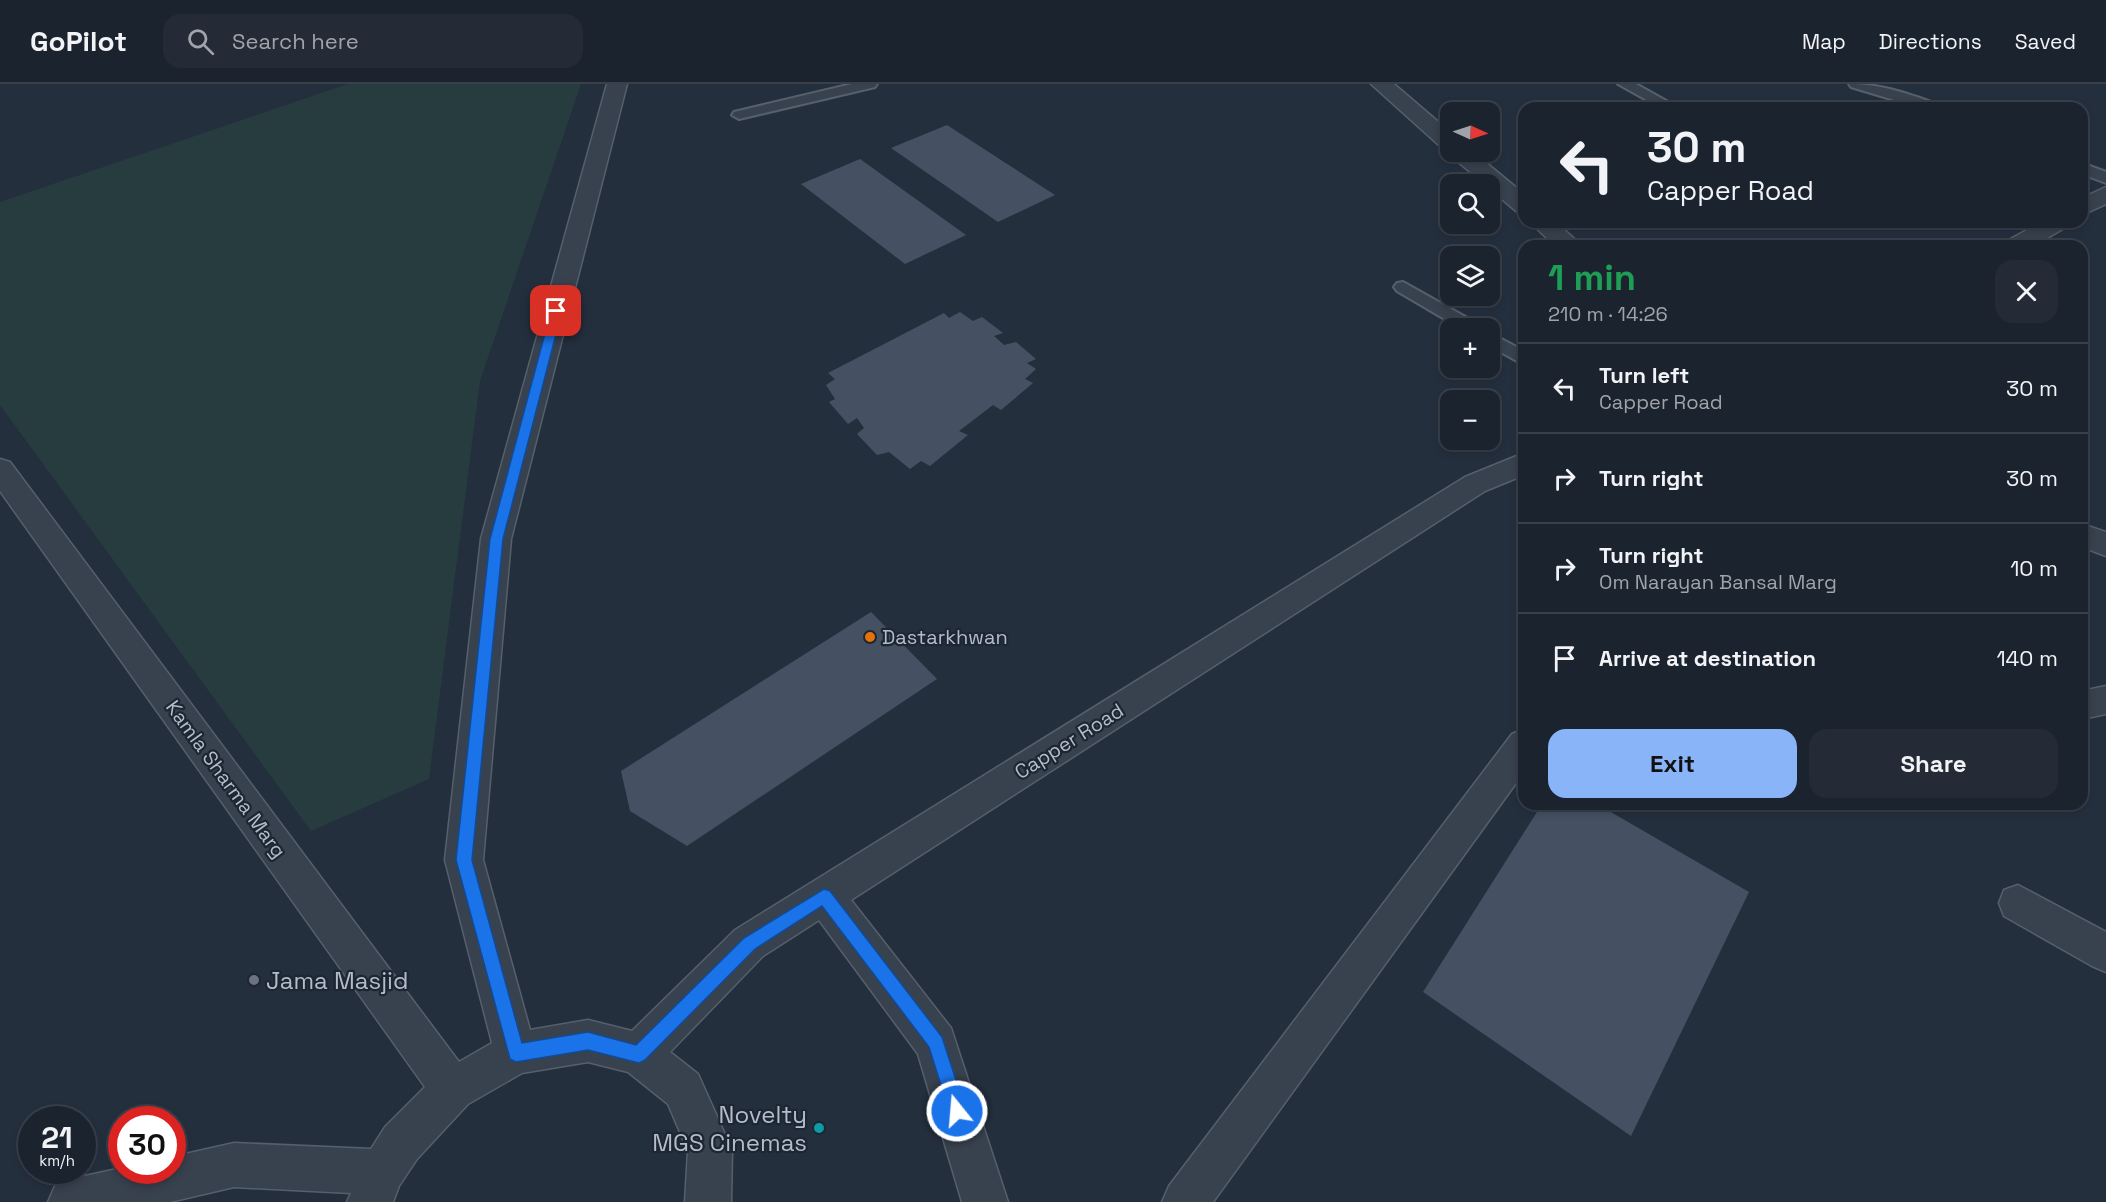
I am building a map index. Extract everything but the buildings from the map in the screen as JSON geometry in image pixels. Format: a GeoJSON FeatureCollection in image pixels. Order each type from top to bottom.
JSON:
{"type":"FeatureCollection","features":[{"type":"Feature","properties":{"kind":"street"},"geometry":{"type":"LineString","coordinates":[[516,1053],[464,860],[496,539],[616,84]]}},
{"type":"Feature","properties":{"kind":"street"},"geometry":{"type":"LineString","coordinates":[[1381,84],[1440,134]]}},
{"type":"Feature","properties":{"kind":"street"},"geometry":{"type":"LineString","coordinates":[[1472,162],[1518,201]]}},
{"type":"Feature","properties":{"kind":"street"},"geometry":{"type":"LineString","coordinates":[[2088,204],[2106,194]]}},
{"type":"Feature","properties":{"kind":"street"},"geometry":{"type":"LineString","coordinates":[[1549,228],[1563,240]]}},
{"type":"Feature","properties":{"kind":"street"},"geometry":{"type":"LineString","coordinates":[[2026,240],[2048,228]]}},
{"type":"Feature","properties":{"kind":"street","name":"Kamla Sharma Marg"},"geometry":{"type":"LineString","coordinates":[[0,469],[453,1089]]}},
{"type":"Feature","properties":{"kind":"street","name":"Capper Road"},"geometry":{"type":"LineString","coordinates":[[639,1054],[749,943],[1475,484],[1516,473]]}},
{"type":"Feature","properties":{"kind":"street"},"geometry":{"type":"LineString","coordinates":[[2088,538],[2106,545]]}},
{"type":"Feature","properties":{"kind":"street"},"geometry":{"type":"LineString","coordinates":[[2088,704],[2106,700]]}},
{"type":"Feature","properties":{"kind":"street"},"geometry":{"type":"LineString","coordinates":[[1185,1202],[1518,752]]}},
{"type":"Feature","properties":{"kind":"street"},"geometry":{"type":"LineString","coordinates":[[824,896],[936,1043],[985,1202]]}},
{"type":"Feature","properties":{"kind":"street"},"geometry":{"type":"LineString","coordinates":[[2018,903],[2106,952]]}},
{"type":"Feature","properties":{"kind":"street"},"geometry":{"type":"LineString","coordinates":[[71,1202],[234,1165],[376,1187],[401,1143],[453,1089],[516,1053],[588,1041],[639,1054],[683,1089],[710,1150],[708,1202]]}},
{"type":"Feature","properties":{"kind":"lane"},"geometry":{"type":"LineString","coordinates":[[739,115],[870,84]]}},
{"type":"Feature","properties":{"kind":"lane"},"geometry":{"type":"LineString","coordinates":[[1625,84],[1660,102]]}},
{"type":"Feature","properties":{"kind":"lane"},"geometry":{"type":"LineString","coordinates":[[1856,84],[1917,102]]}},
{"type":"Feature","properties":{"kind":"lane"},"geometry":{"type":"LineString","coordinates":[[2088,170],[2106,177]]}},
{"type":"Feature","properties":{"kind":"lane"},"geometry":{"type":"LineString","coordinates":[[1403,287],[1456,318]]}},
{"type":"Feature","properties":{"kind":"lane"},"geometry":{"type":"LineString","coordinates":[[1500,345],[1518,355]]}},
{"type":"Feature","properties":{"kind":"green space"},"geometry":{"type":"Polygon","coordinates":[[[348,84],[581,84],[480,381],[429,779],[311,831],[0,405],[0,202],[348,84]]]}},
{"type":"Feature","properties":{"kind":"place","name":"Dastarkhwan"},"geometry":{"type":"Point","coordinates":[870,637]}},
{"type":"Feature","properties":{"kind":"place","name":"Jama Masjid"},"geometry":{"type":"Point","coordinates":[254,980]}},
{"type":"Feature","properties":{"kind":"place","name":"Novelty MGS Cinemas"},"geometry":{"type":"Point","coordinates":[819,1128]}},
{"type":"Feature","properties":{"kind":"route"},"geometry":{"type":"LineString","coordinates":[[556,311],[496,539],[464,860],[516,1053],[588,1041],[639,1054],[749,943],[824,896],[936,1043],[957,1111]]}}]}
